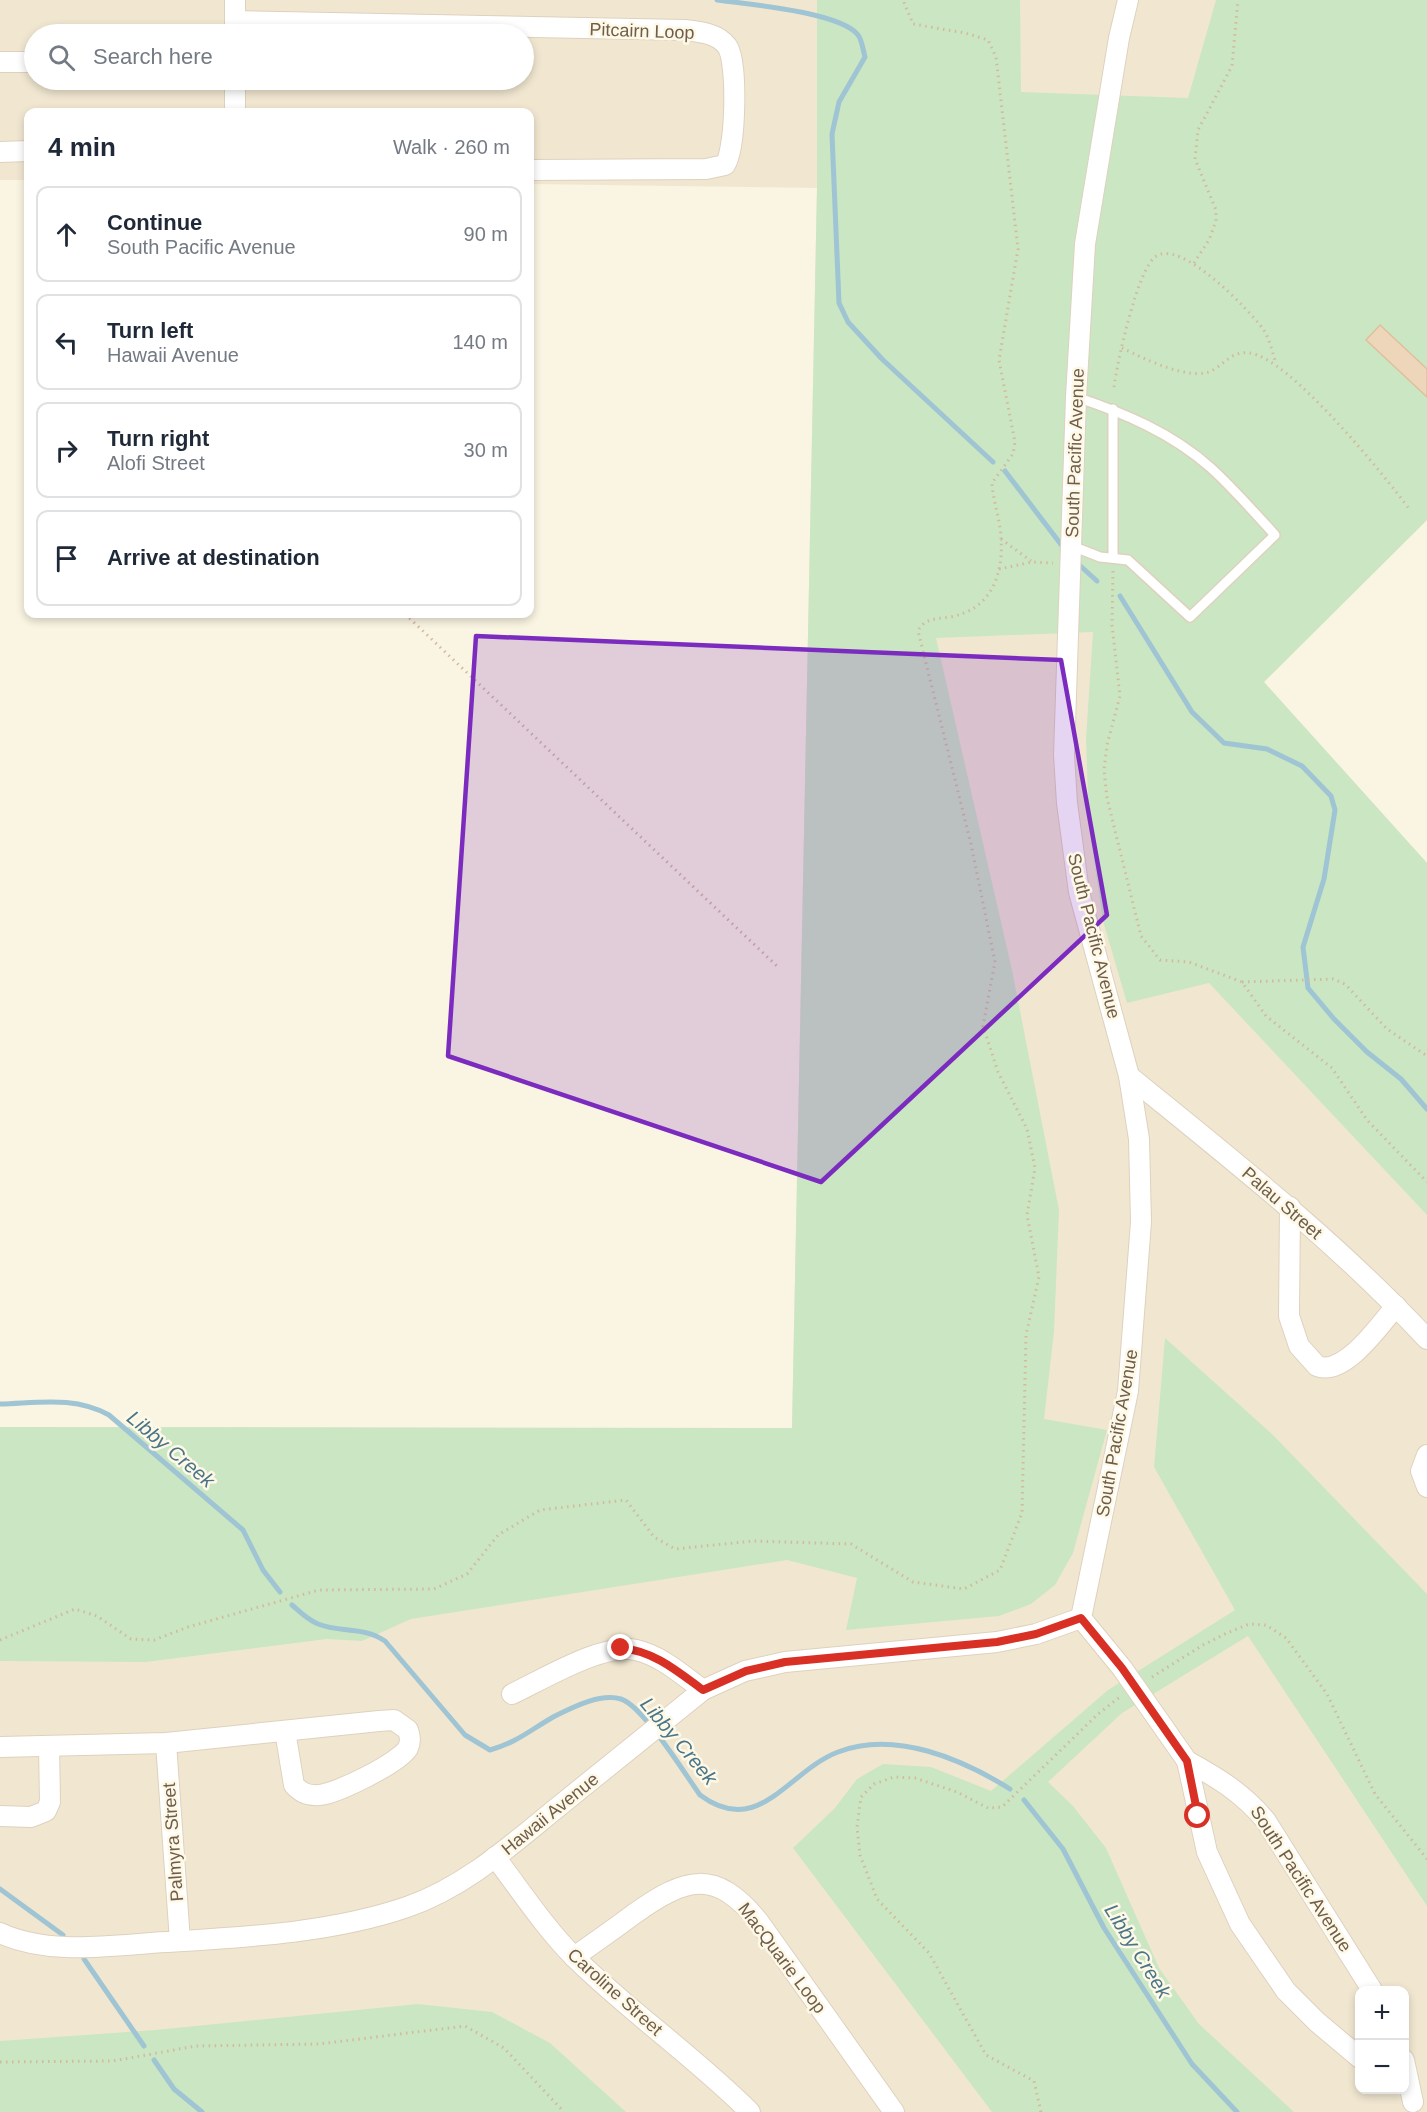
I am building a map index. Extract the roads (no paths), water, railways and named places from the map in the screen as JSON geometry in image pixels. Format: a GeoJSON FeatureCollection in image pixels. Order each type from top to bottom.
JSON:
{"type":"FeatureCollection","features":[{"type":"Feature","properties":{"kind":"street"},"geometry":{"type":"LineString","coordinates":[[235,0],[235,24]]}},
{"type":"Feature","properties":{"kind":"street","name":"South Pacific Avenue"},"geometry":{"type":"LineString","coordinates":[[1128,0],[1088,213],[1076,397],[1064,754],[1072,852],[1079,892],[1128,1076],[1138,1139],[1141,1222],[1128,1391],[1081,1618],[1187,1761],[1207,1852],[1240,1924],[1286,1991],[1355,2055]]}},
{"type":"Feature","properties":{"kind":"street","name":"Pitcairn Loop"},"geometry":{"type":"LineString","coordinates":[[534,29],[685,30],[712,35],[729,49],[733,64],[732,149],[725,165],[706,169],[534,170]]}},
{"type":"Feature","properties":{"kind":"street"},"geometry":{"type":"LineString","coordinates":[[0,62],[24,62]]}},
{"type":"Feature","properties":{"kind":"street"},"geometry":{"type":"LineString","coordinates":[[235,90],[235,108]]}},
{"type":"Feature","properties":{"kind":"street"},"geometry":{"type":"LineString","coordinates":[[0,152],[24,152]]}},
{"type":"Feature","properties":{"kind":"street","name":"Palau Street"},"geometry":{"type":"LineString","coordinates":[[1128,1076],[1290,1207],[1396,1306],[1427,1339]]}},
{"type":"Feature","properties":{"kind":"street"},"geometry":{"type":"LineString","coordinates":[[1290,1207],[1289,1316],[1299,1346],[1317,1366],[1330,1368],[1343,1362],[1367,1340],[1396,1306]]}},
{"type":"Feature","properties":{"kind":"street"},"geometry":{"type":"LineString","coordinates":[[1427,1455],[1421,1471],[1427,1487]]}},
{"type":"Feature","properties":{"kind":"street","name":"Hawaii Avenue"},"geometry":{"type":"LineString","coordinates":[[0,1933],[18,1941],[69,1947],[180,1941],[325,1927],[410,1906],[462,1882],[703,1690],[746,1671],[785,1662],[997,1642],[1036,1634],[1081,1618]]}},
{"type":"Feature","properties":{"kind":"street"},"geometry":{"type":"LineString","coordinates":[[512,1694],[594,1657],[621,1648],[653,1656],[672,1666],[703,1690]]}},
{"type":"Feature","properties":{"kind":"street"},"geometry":{"type":"LineString","coordinates":[[0,1747],[166,1743],[394,1720],[408,1730],[411,1739],[409,1746],[395,1761],[331,1792],[313,1795],[300,1791],[294,1785],[285,1731]]}},
{"type":"Feature","properties":{"kind":"street","name":"Palmyra Street"},"geometry":{"type":"LineString","coordinates":[[166,1743],[180,1941]]}},
{"type":"Feature","properties":{"kind":"street"},"geometry":{"type":"LineString","coordinates":[[0,1816],[31,1817],[46,1811],[50,1802],[49,1746]]}},
{"type":"Feature","properties":{"kind":"street","name":"South Pacific Avenue"},"geometry":{"type":"LineString","coordinates":[[1187,1761],[1225,1782],[1249,1800],[1266,1821],[1369,1986]]}},
{"type":"Feature","properties":{"kind":"street","name":"Caroline Street"},"geometry":{"type":"LineString","coordinates":[[495,1857],[574,1957],[647,2024],[719,2080],[750,2112]]}},
{"type":"Feature","properties":{"kind":"street","name":"MacQuarie Loop"},"geometry":{"type":"LineString","coordinates":[[574,1957],[673,1888],[702,1884],[730,1893],[745,1904],[759,1922],[894,2112]]}},
{"type":"Feature","properties":{"kind":"street"},"geometry":{"type":"LineString","coordinates":[[1409,2083],[1413,2101]]}},
{"type":"Feature","properties":{"kind":"lane"},"geometry":{"type":"LineString","coordinates":[[1072,553],[1121,557],[1134,564],[1190,617],[1275,535],[1211,468],[1189,450],[1113,409],[1076,397]]}},
{"type":"Feature","properties":{"kind":"lane"},"geometry":{"type":"LineString","coordinates":[[1113,409],[1113,557]]}},
{"type":"Feature","properties":{"kind":"waterway"},"geometry":{"type":"LineString","coordinates":[[717,0],[813,15],[833,20],[858,35],[865,57],[839,102],[832,134],[839,303],[848,322],[882,359],[993,462]]}},
{"type":"Feature","properties":{"kind":"waterway"},"geometry":{"type":"LineString","coordinates":[[1005,471],[1066,551]]}},
{"type":"Feature","properties":{"kind":"waterway"},"geometry":{"type":"LineString","coordinates":[[1076,562],[1097,581]]}},
{"type":"Feature","properties":{"kind":"waterway"},"geometry":{"type":"LineString","coordinates":[[1120,596],[1192,712],[1224,743],[1267,749],[1302,766],[1331,796],[1335,810],[1324,879],[1303,947],[1308,988],[1334,1019],[1367,1052],[1401,1079],[1427,1109]]}},
{"type":"Feature","properties":{"kind":"waterway","name":"Libby Creek"},"geometry":{"type":"LineString","coordinates":[[0,1404],[69,1403],[83,1405],[109,1415],[243,1530],[263,1570],[280,1592]]}},
{"type":"Feature","properties":{"kind":"waterway","name":"Libby Creek"},"geometry":{"type":"LineString","coordinates":[[292,1605],[318,1624],[368,1633],[385,1641],[465,1735],[490,1750],[516,1739],[578,1705],[596,1699],[613,1698],[630,1704],[641,1714],[700,1795],[721,1807],[739,1810],[756,1806],[772,1797],[820,1761],[838,1752],[860,1746],[882,1744],[905,1746],[950,1758],[1010,1789]]}},
{"type":"Feature","properties":{"kind":"waterway","name":"Libby Creek"},"geometry":{"type":"LineString","coordinates":[[1024,1800],[1063,1849],[1104,1928],[1192,2064],[1237,2112]]}},
{"type":"Feature","properties":{"kind":"waterway"},"geometry":{"type":"LineString","coordinates":[[0,1889],[63,1935]]}},
{"type":"Feature","properties":{"kind":"waterway"},"geometry":{"type":"LineString","coordinates":[[84,1959],[144,2046]]}},
{"type":"Feature","properties":{"kind":"waterway"},"geometry":{"type":"LineString","coordinates":[[154,2060],[174,2089],[202,2112]]}}]}
